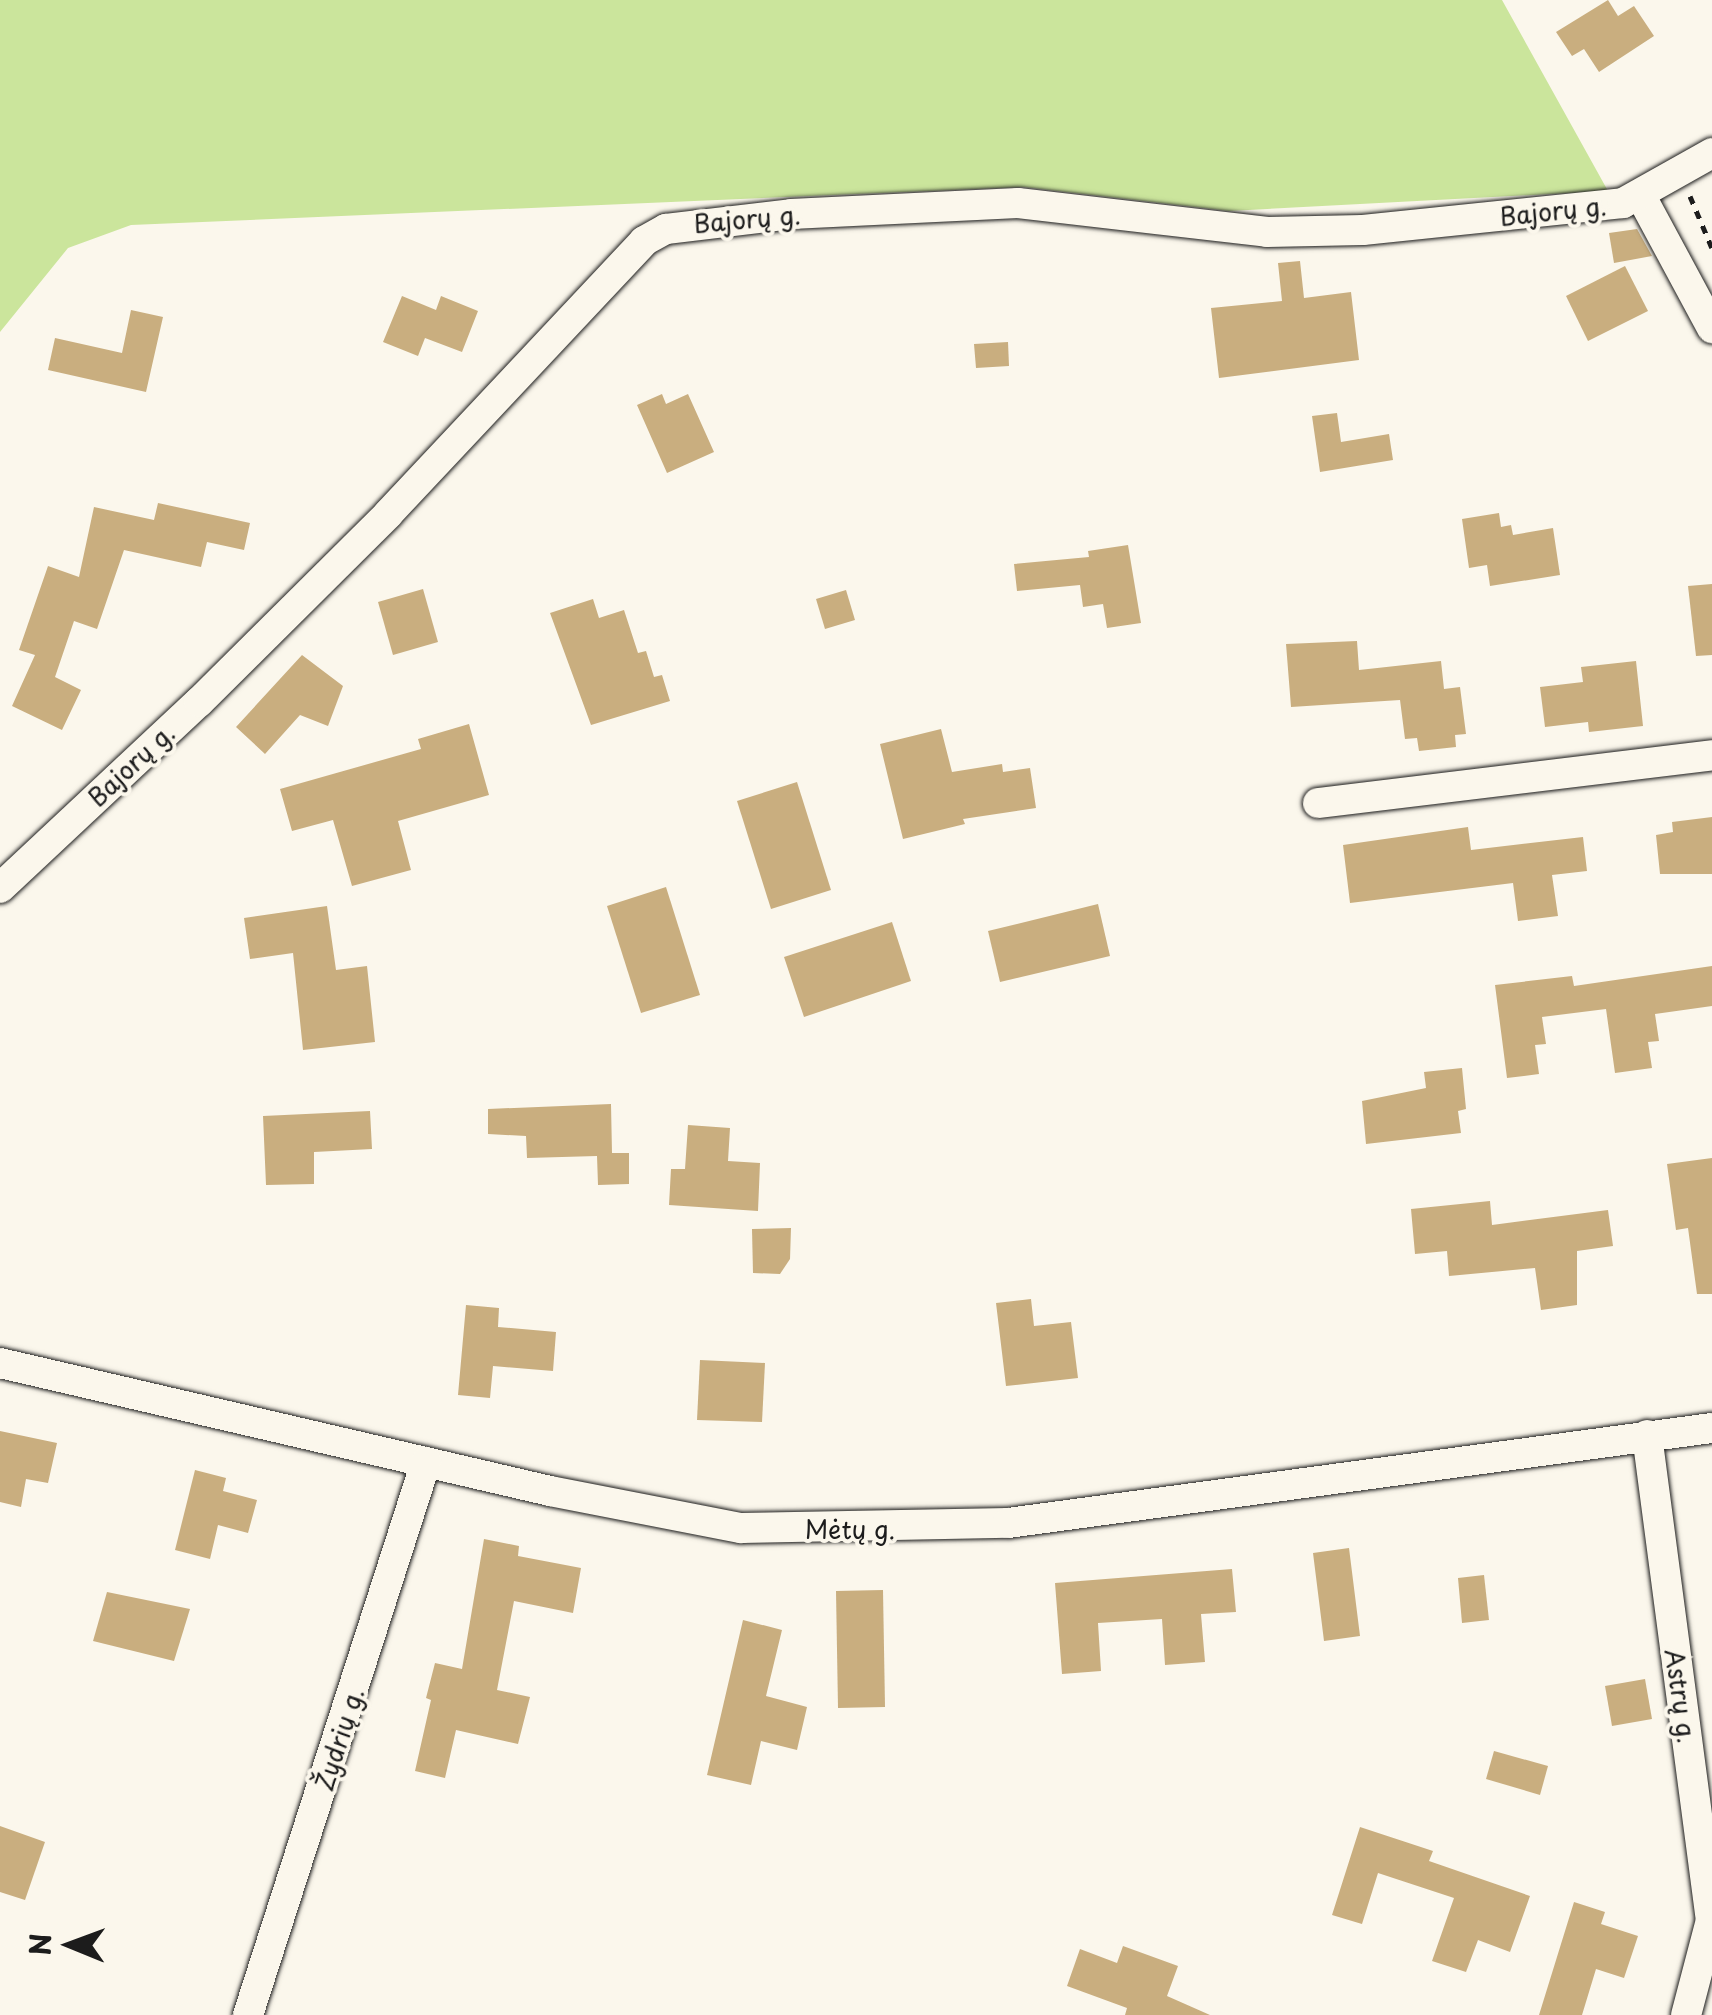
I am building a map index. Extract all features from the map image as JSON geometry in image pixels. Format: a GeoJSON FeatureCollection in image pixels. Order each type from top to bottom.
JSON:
{"type":"FeatureCollection","features":[{"type":"Feature","properties":{"kind":"street"},"geometry":{"type":"LineString","coordinates":[[1712,153],[1642,198],[1712,328]]}},
{"type":"Feature","properties":{"kind":"street","name":"Bajorų g."},"geometry":{"type":"LineString","coordinates":[[0,888],[213,689],[644,241],[666,229],[792,214],[1018,203],[1267,232],[1325,231],[1642,198]]}},
{"type":"Feature","properties":{"kind":"street"},"geometry":{"type":"LineString","coordinates":[[1318,803],[1712,755]]}},
{"type":"Feature","properties":{"kind":"street","name":"Mėtų g."},"geometry":{"type":"LineString","coordinates":[[0,1363],[426,1462],[741,1528],[868,1530],[1091,1514],[1646,1434],[1712,1428]]}},
{"type":"Feature","properties":{"kind":"street","name":"Astrų g."},"geometry":{"type":"LineString","coordinates":[[1646,1434],[1711,1920],[1686,2015]]}},
{"type":"Feature","properties":{"kind":"street","name":"Žydrių g."},"geometry":{"type":"LineString","coordinates":[[248,2015],[426,1462]]}},
{"type":"Feature","properties":{"kind":"path"},"geometry":{"type":"LineString","coordinates":[[1682,175],[1712,248]]}},
{"type":"Feature","properties":{"kind":"green space"},"geometry":{"type":"Polygon","coordinates":[[[0,0],[1502,0],[1608,191],[1229,211],[1023,187],[131,225],[68,248],[0,332],[0,0]]]}},
{"type":"Feature","properties":{"kind":"building"},"geometry":{"type":"Polygon","coordinates":[[[1608,0],[1618,16],[1634,6],[1654,36],[1599,72],[1584,49],[1572,56],[1556,32],[1608,0]]]}},
{"type":"Feature","properties":{"kind":"building"},"geometry":{"type":"Polygon","coordinates":[[[1637,229],[1652,256],[1614,263],[1609,233],[1637,229]]]}},
{"type":"Feature","properties":{"kind":"building"},"geometry":{"type":"Polygon","coordinates":[[[1300,261],[1304,298],[1351,292],[1359,360],[1219,378],[1211,308],[1282,301],[1278,263],[1300,261]]]}},
{"type":"Feature","properties":{"kind":"building"},"geometry":{"type":"Polygon","coordinates":[[[1625,266],[1648,311],[1588,341],[1566,296],[1625,266]]]}},
{"type":"Feature","properties":{"kind":"building"},"geometry":{"type":"Polygon","coordinates":[[[402,296],[436,310],[441,296],[478,311],[462,352],[425,338],[418,356],[383,342],[402,296]]]}},
{"type":"Feature","properties":{"kind":"building"},"geometry":{"type":"Polygon","coordinates":[[[131,310],[163,317],[146,392],[48,370],[55,338],[122,353],[131,310]]]}},
{"type":"Feature","properties":{"kind":"building"},"geometry":{"type":"Polygon","coordinates":[[[1008,342],[1009,366],[976,368],[974,344],[1008,342]]]}},
{"type":"Feature","properties":{"kind":"building"},"geometry":{"type":"Polygon","coordinates":[[[662,394],[666,404],[688,394],[714,452],[667,473],[637,405],[662,394]]]}},
{"type":"Feature","properties":{"kind":"building"},"geometry":{"type":"Polygon","coordinates":[[[1337,413],[1341,442],[1389,434],[1393,460],[1320,472],[1312,416],[1337,413]]]}},
{"type":"Feature","properties":{"kind":"building"},"geometry":{"type":"Polygon","coordinates":[[[158,503],[250,523],[244,550],[207,542],[201,567],[124,550],[97,629],[74,621],[55,677],[81,690],[62,730],[12,706],[35,655],[19,650],[48,566],[79,577],[94,507],[154,520],[158,503]]]}},
{"type":"Feature","properties":{"kind":"building"},"geometry":{"type":"Polygon","coordinates":[[[1499,513],[1501,527],[1511,525],[1513,535],[1553,528],[1560,575],[1490,586],[1487,565],[1469,568],[1462,519],[1499,513]]]}},
{"type":"Feature","properties":{"kind":"building"},"geometry":{"type":"Polygon","coordinates":[[[1128,545],[1141,623],[1107,628],[1103,604],[1083,607],[1080,585],[1017,591],[1014,564],[1089,557],[1088,551],[1128,545]]]}},
{"type":"Feature","properties":{"kind":"building"},"geometry":{"type":"Polygon","coordinates":[[[1712,584],[1712,655],[1696,656],[1688,586],[1712,584]]]}},
{"type":"Feature","properties":{"kind":"building"},"geometry":{"type":"Polygon","coordinates":[[[423,589],[438,642],[393,655],[378,602],[423,589]]]}},
{"type":"Feature","properties":{"kind":"building"},"geometry":{"type":"Polygon","coordinates":[[[846,590],[855,620],[825,629],[816,599],[846,590]]]}},
{"type":"Feature","properties":{"kind":"building"},"geometry":{"type":"Polygon","coordinates":[[[593,599],[599,618],[624,610],[638,653],[646,651],[654,677],[662,675],[670,701],[591,725],[550,613],[593,599]]]}},
{"type":"Feature","properties":{"kind":"building"},"geometry":{"type":"Polygon","coordinates":[[[1357,641],[1359,670],[1441,661],[1444,689],[1460,687],[1466,734],[1455,735],[1456,747],[1419,751],[1417,738],[1405,739],[1400,700],[1291,707],[1286,644],[1357,641]]]}},
{"type":"Feature","properties":{"kind":"building"},"geometry":{"type":"Polygon","coordinates":[[[302,655],[343,686],[328,726],[300,715],[265,754],[236,727],[302,655]]]}},
{"type":"Feature","properties":{"kind":"building"},"geometry":{"type":"Polygon","coordinates":[[[1636,661],[1643,726],[1589,732],[1588,722],[1545,727],[1540,687],[1583,682],[1581,667],[1636,661]]]}},
{"type":"Feature","properties":{"kind":"building"},"geometry":{"type":"Polygon","coordinates":[[[469,724],[489,795],[398,821],[411,870],[352,886],[333,820],[292,831],[280,789],[421,749],[418,739],[469,724]]]}},
{"type":"Feature","properties":{"kind":"building"},"geometry":{"type":"Polygon","coordinates":[[[941,729],[952,772],[1002,764],[1003,772],[1030,768],[1036,808],[963,819],[965,824],[903,839],[880,744],[941,729]]]}},
{"type":"Feature","properties":{"kind":"building"},"geometry":{"type":"Polygon","coordinates":[[[797,782],[831,890],[771,909],[737,801],[797,782]]]}},
{"type":"Feature","properties":{"kind":"building"},"geometry":{"type":"Polygon","coordinates":[[[1712,817],[1712,874],[1660,874],[1656,835],[1673,832],[1672,822],[1712,817]]]}},
{"type":"Feature","properties":{"kind":"building"},"geometry":{"type":"Polygon","coordinates":[[[1468,827],[1471,850],[1583,837],[1587,871],[1552,875],[1558,916],[1518,921],[1513,883],[1350,903],[1343,845],[1468,827]]]}},
{"type":"Feature","properties":{"kind":"building"},"geometry":{"type":"Polygon","coordinates":[[[666,887],[700,995],[641,1013],[607,906],[666,887]]]}},
{"type":"Feature","properties":{"kind":"building"},"geometry":{"type":"Polygon","coordinates":[[[1098,904],[1110,956],[1000,982],[988,931],[1098,904]]]}},
{"type":"Feature","properties":{"kind":"building"},"geometry":{"type":"Polygon","coordinates":[[[327,906],[336,970],[367,966],[375,1042],[303,1050],[293,953],[250,959],[244,918],[327,906]]]}},
{"type":"Feature","properties":{"kind":"building"},"geometry":{"type":"Polygon","coordinates":[[[892,922],[911,981],[804,1017],[784,957],[892,922]]]}},
{"type":"Feature","properties":{"kind":"building"},"geometry":{"type":"Polygon","coordinates":[[[1712,966],[1712,1006],[1655,1014],[1659,1041],[1648,1042],[1652,1068],[1615,1073],[1606,1009],[1542,1017],[1546,1044],[1535,1045],[1539,1074],[1507,1078],[1495,985],[1572,976],[1574,986],[1712,966]]]}},
{"type":"Feature","properties":{"kind":"building"},"geometry":{"type":"Polygon","coordinates":[[[1462,1068],[1466,1109],[1458,1111],[1461,1133],[1366,1144],[1362,1101],[1426,1088],[1424,1072],[1462,1068]]]}},
{"type":"Feature","properties":{"kind":"building"},"geometry":{"type":"Polygon","coordinates":[[[611,1104],[612,1153],[629,1153],[629,1184],[598,1185],[597,1156],[527,1158],[526,1136],[488,1134],[488,1109],[611,1104]]]}},
{"type":"Feature","properties":{"kind":"building"},"geometry":{"type":"Polygon","coordinates":[[[370,1111],[372,1149],[314,1152],[314,1184],[266,1185],[263,1116],[370,1111]]]}},
{"type":"Feature","properties":{"kind":"building"},"geometry":{"type":"Polygon","coordinates":[[[688,1125],[730,1128],[728,1161],[760,1163],[758,1211],[669,1205],[671,1169],[685,1169],[688,1125]]]}},
{"type":"Feature","properties":{"kind":"building"},"geometry":{"type":"Polygon","coordinates":[[[1712,1158],[1712,1294],[1697,1294],[1688,1228],[1676,1230],[1667,1164],[1712,1158]]]}},
{"type":"Feature","properties":{"kind":"building"},"geometry":{"type":"Polygon","coordinates":[[[1490,1201],[1492,1225],[1608,1210],[1613,1246],[1577,1251],[1577,1305],[1541,1310],[1535,1268],[1449,1276],[1447,1251],[1415,1254],[1411,1209],[1490,1201]]]}},
{"type":"Feature","properties":{"kind":"building"},"geometry":{"type":"Polygon","coordinates":[[[791,1228],[790,1259],[780,1274],[753,1273],[752,1229],[791,1228]]]}},
{"type":"Feature","properties":{"kind":"building"},"geometry":{"type":"Polygon","coordinates":[[[1031,1299],[1034,1326],[1071,1322],[1078,1378],[1006,1386],[996,1303],[1031,1299]]]}},
{"type":"Feature","properties":{"kind":"building"},"geometry":{"type":"Polygon","coordinates":[[[466,1305],[499,1308],[498,1327],[556,1332],[553,1371],[493,1366],[490,1398],[458,1395],[466,1305]]]}},
{"type":"Feature","properties":{"kind":"building"},"geometry":{"type":"Polygon","coordinates":[[[700,1360],[765,1363],[762,1422],[697,1420],[700,1360]]]}},
{"type":"Feature","properties":{"kind":"building"},"geometry":{"type":"Polygon","coordinates":[[[0,1431],[57,1443],[48,1483],[26,1479],[21,1507],[0,1502],[0,1431]]]}},
{"type":"Feature","properties":{"kind":"building"},"geometry":{"type":"Polygon","coordinates":[[[195,1470],[226,1478],[223,1491],[257,1500],[248,1533],[218,1525],[210,1559],[175,1550],[195,1470]]]}},
{"type":"Feature","properties":{"kind":"building"},"geometry":{"type":"Polygon","coordinates":[[[484,1539],[519,1546],[518,1556],[581,1568],[573,1613],[514,1601],[497,1690],[530,1697],[518,1744],[456,1730],[445,1778],[415,1771],[431,1700],[426,1698],[435,1663],[462,1669],[484,1539]]]}},
{"type":"Feature","properties":{"kind":"building"},"geometry":{"type":"Polygon","coordinates":[[[1349,1548],[1360,1636],[1324,1641],[1313,1553],[1349,1548]]]}},
{"type":"Feature","properties":{"kind":"building"},"geometry":{"type":"Polygon","coordinates":[[[1232,1569],[1236,1612],[1201,1614],[1205,1662],[1165,1665],[1162,1619],[1098,1623],[1101,1671],[1062,1674],[1055,1583],[1232,1569]]]}},
{"type":"Feature","properties":{"kind":"building"},"geometry":{"type":"Polygon","coordinates":[[[1484,1575],[1489,1620],[1462,1623],[1458,1578],[1484,1575]]]}},
{"type":"Feature","properties":{"kind":"building"},"geometry":{"type":"Polygon","coordinates":[[[883,1590],[885,1707],[838,1708],[836,1591],[883,1590]]]}},
{"type":"Feature","properties":{"kind":"building"},"geometry":{"type":"Polygon","coordinates":[[[107,1592],[190,1609],[174,1661],[93,1641],[107,1592]]]}},
{"type":"Feature","properties":{"kind":"building"},"geometry":{"type":"Polygon","coordinates":[[[743,1620],[782,1630],[766,1696],[807,1707],[797,1750],[761,1741],[751,1785],[707,1775],[743,1620]]]}},
{"type":"Feature","properties":{"kind":"building"},"geometry":{"type":"Polygon","coordinates":[[[1645,1679],[1652,1719],[1612,1726],[1605,1686],[1645,1679]]]}},
{"type":"Feature","properties":{"kind":"building"},"geometry":{"type":"Polygon","coordinates":[[[1494,1751],[1548,1766],[1540,1795],[1486,1779],[1494,1751]]]}},
{"type":"Feature","properties":{"kind":"building"},"geometry":{"type":"Polygon","coordinates":[[[0,1826],[45,1842],[25,1900],[0,1892],[0,1826]]]}},
{"type":"Feature","properties":{"kind":"building"},"geometry":{"type":"Polygon","coordinates":[[[1360,1827],[1433,1851],[1429,1861],[1530,1896],[1510,1952],[1478,1940],[1466,1972],[1432,1961],[1454,1898],[1378,1873],[1362,1924],[1332,1915],[1360,1827]]]}},
{"type":"Feature","properties":{"kind":"building"},"geometry":{"type":"Polygon","coordinates":[[[1574,1902],[1605,1912],[1601,1924],[1638,1936],[1624,1978],[1596,1969],[1582,2015],[1539,2015],[1574,1902]]]}},
{"type":"Feature","properties":{"kind":"building"},"geometry":{"type":"Polygon","coordinates":[[[1123,1946],[1178,1966],[1167,1996],[1210,2015],[1125,2015],[1127,2008],[1067,1986],[1080,1949],[1117,1963],[1123,1946]]]}}]}
